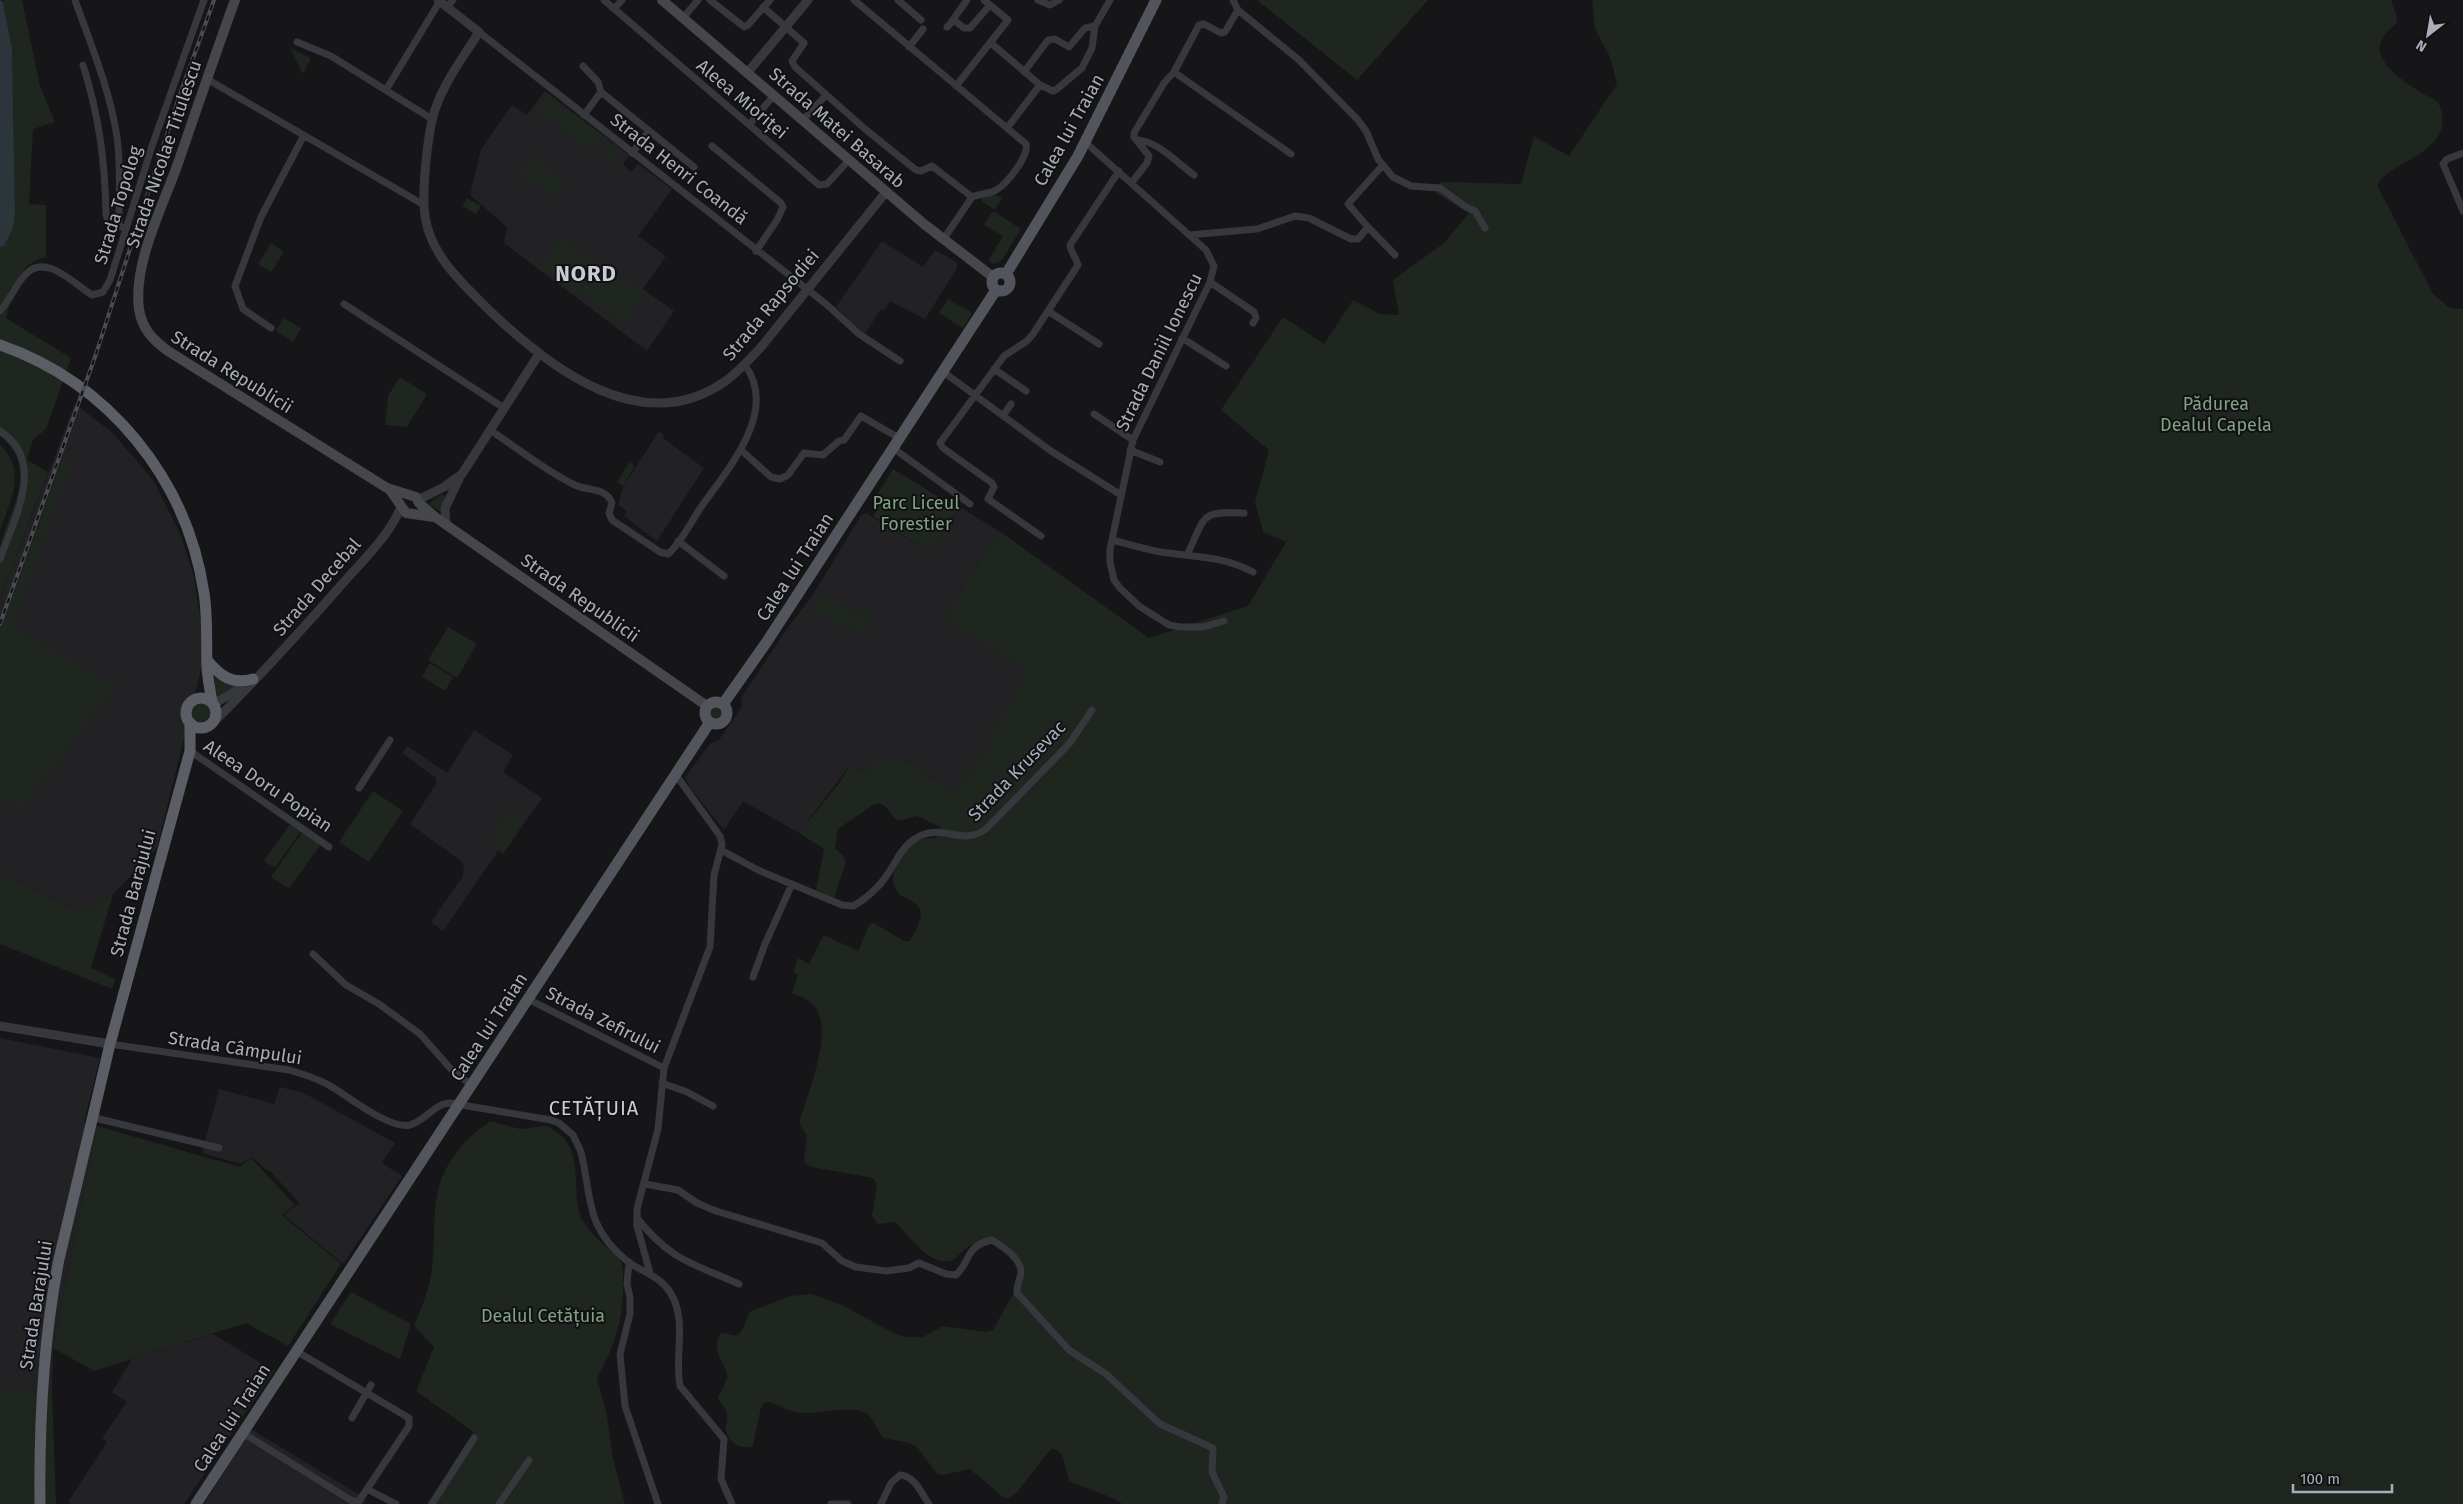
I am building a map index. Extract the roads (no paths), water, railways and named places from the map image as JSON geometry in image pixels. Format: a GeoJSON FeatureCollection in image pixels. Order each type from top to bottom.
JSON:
{"type":"FeatureCollection","features":[{"type":"Feature","properties":{"kind":"highway"},"geometry":{"type":"LineString","coordinates":[[0,345],[31,357],[67,377],[95,397],[119,418],[146,451],[179,508],[194,548],[203,586],[207,618],[207,665],[213,703],[217,714],[210,725],[198,728],[190,723],[186,711],[207,665]]}},
{"type":"Feature","properties":{"kind":"highway"},"geometry":{"type":"LineString","coordinates":[[207,665],[228,680],[239,682],[253,680]]}},
{"type":"Feature","properties":{"kind":"highway"},"geometry":{"type":"LineString","coordinates":[[192,701],[200,698],[213,703]]}},
{"type":"Feature","properties":{"kind":"highway","name":"Strada Barajului"},"geometry":{"type":"LineString","coordinates":[[40,1502],[41,1388],[52,1293],[91,1117],[190,751],[190,723]]}},
{"type":"Feature","properties":{"kind":"highway","name":"Strada Barajului"},"geometry":{"type":"LineString","coordinates":[[190,751],[210,725]]}},
{"type":"Feature","properties":{"kind":"main road","name":"Strada Nicolae Titulescu"},"geometry":{"type":"LineString","coordinates":[[142,321],[139,295],[144,258],[235,0]]}},
{"type":"Feature","properties":{"kind":"main road","name":"Strada Matei Basarab"},"geometry":{"type":"LineString","coordinates":[[662,0],[943,240],[993,277]]}},
{"type":"Feature","properties":{"kind":"main road","name":"Calea lui Traian"},"geometry":{"type":"LineString","coordinates":[[196,1504],[710,722],[716,724],[724,721],[728,714],[723,704],[766,644],[996,290],[1002,291],[1009,287],[1010,278],[1006,274],[1085,142],[1156,0]]}},
{"type":"Feature","properties":{"kind":"main road"},"geometry":{"type":"LineString","coordinates":[[996,290],[992,286],[993,277],[997,273],[1006,274]]}},
{"type":"Feature","properties":{"kind":"main road","name":"Strada Republicii"},"geometry":{"type":"LineString","coordinates":[[142,321],[151,337],[168,351],[390,490],[414,496],[446,525],[707,706]]}},
{"type":"Feature","properties":{"kind":"main road","name":"Strada Republicii"},"geometry":{"type":"LineString","coordinates":[[390,490],[406,510],[435,517]]}},
{"type":"Feature","properties":{"kind":"main road"},"geometry":{"type":"LineString","coordinates":[[408,495],[403,499],[406,510],[418,509],[419,502]]}},
{"type":"Feature","properties":{"kind":"main road"},"geometry":{"type":"LineString","coordinates":[[710,722],[705,714],[707,706],[716,701],[723,704]]}},
{"type":"Feature","properties":{"kind":"street"},"geometry":{"type":"LineString","coordinates":[[75,0],[104,82],[113,119],[119,169],[118,226]]}},
{"type":"Feature","properties":{"kind":"street","name":"Strada Topolog"},"geometry":{"type":"LineString","coordinates":[[0,311],[25,275],[39,267],[52,268],[92,295],[103,292],[110,280],[152,146],[204,0]]}},
{"type":"Feature","properties":{"kind":"street","name":"Aleea Mioriței"},"geometry":{"type":"LineString","coordinates":[[604,0],[819,185],[827,184],[849,160]]}},
{"type":"Feature","properties":{"kind":"street"},"geometry":{"type":"LineString","coordinates":[[614,9],[622,0]]}},
{"type":"Feature","properties":{"kind":"street"},"geometry":{"type":"LineString","coordinates":[[683,18],[698,0]]}},
{"type":"Feature","properties":{"kind":"street"},"geometry":{"type":"LineString","coordinates":[[710,0],[744,27],[770,0]]}},
{"type":"Feature","properties":{"kind":"street"},"geometry":{"type":"LineString","coordinates":[[748,72],[808,0]]}},
{"type":"Feature","properties":{"kind":"street"},"geometry":{"type":"LineString","coordinates":[[854,0],[1026,144],[1026,152],[1006,184],[993,192],[972,197],[943,240]]}},
{"type":"Feature","properties":{"kind":"street"},"geometry":{"type":"LineString","coordinates":[[898,0],[921,20]]}},
{"type":"Feature","properties":{"kind":"street"},"geometry":{"type":"LineString","coordinates":[[956,86],[1008,20],[987,2],[970,28],[964,28],[954,20],[949,24],[966,0]]}},
{"type":"Feature","properties":{"kind":"street"},"geometry":{"type":"LineString","coordinates":[[1038,0],[1050,5],[1059,0]]}},
{"type":"Feature","properties":{"kind":"street"},"geometry":{"type":"LineString","coordinates":[[991,43],[1024,72],[1053,91],[1078,73],[1092,48],[1095,26],[1110,0]]}},
{"type":"Feature","properties":{"kind":"street"},"geometry":{"type":"LineString","coordinates":[[1233,0],[1238,10],[1300,60],[1358,120],[1382,166],[1393,177],[1405,184],[1440,188],[1466,207],[1475,211],[1485,228]]}},
{"type":"Feature","properties":{"kind":"street","name":"Strada Henri Coandă"},"geometry":{"type":"LineString","coordinates":[[386,90],[444,2],[632,153],[826,304],[860,334],[900,361]]}},
{"type":"Feature","properties":{"kind":"street"},"geometry":{"type":"LineString","coordinates":[[763,7],[786,26]]}},
{"type":"Feature","properties":{"kind":"street"},"geometry":{"type":"LineString","coordinates":[[1132,182],[1147,163],[1149,156],[1134,133],[1164,82],[1174,72],[1199,25],[1204,24],[1221,32],[1226,32],[1238,10]]}},
{"type":"Feature","properties":{"kind":"street","name":"Strada Matei Basarab"},"geometry":{"type":"LineString","coordinates":[[786,26],[804,43],[792,65],[916,170],[921,171],[932,166],[972,197]]}},
{"type":"Feature","properties":{"kind":"street"},"geometry":{"type":"LineString","coordinates":[[1024,72],[1046,42],[1055,39],[1069,47],[1085,28],[1095,26]]}},
{"type":"Feature","properties":{"kind":"street"},"geometry":{"type":"LineString","coordinates":[[909,47],[923,29]]}},
{"type":"Feature","properties":{"kind":"street","name":"Strada Rapsodiei"},"geometry":{"type":"LineString","coordinates":[[479,32],[441,95],[432,120],[424,205],[431,236],[448,268],[539,354],[565,372],[595,388],[623,398],[643,402],[665,402],[703,393],[725,381],[745,365],[886,192]]}},
{"type":"Feature","properties":{"kind":"street"},"geometry":{"type":"LineString","coordinates":[[297,42],[331,56],[432,120]]}},
{"type":"Feature","properties":{"kind":"street"},"geometry":{"type":"LineString","coordinates":[[83,65],[100,131],[104,160],[106,214],[108,221],[127,228]]}},
{"type":"Feature","properties":{"kind":"street"},"geometry":{"type":"LineString","coordinates":[[584,66],[598,82],[601,92],[694,167]]}},
{"type":"Feature","properties":{"kind":"street"},"geometry":{"type":"LineString","coordinates":[[1174,72],[1291,154]]}},
{"type":"Feature","properties":{"kind":"street"},"geometry":{"type":"LineString","coordinates":[[207,79],[424,205]]}},
{"type":"Feature","properties":{"kind":"street"},"geometry":{"type":"LineString","coordinates":[[1007,128],[1040,84]]}},
{"type":"Feature","properties":{"kind":"street"},"geometry":{"type":"LineString","coordinates":[[584,114],[601,92]]}},
{"type":"Feature","properties":{"kind":"street"},"geometry":{"type":"LineString","coordinates":[[803,120],[826,94]]}},
{"type":"Feature","properties":{"kind":"street"},"geometry":{"type":"LineString","coordinates":[[750,124],[774,95]]}},
{"type":"Feature","properties":{"kind":"street"},"geometry":{"type":"LineString","coordinates":[[632,153],[649,131]]}},
{"type":"Feature","properties":{"kind":"street"},"geometry":{"type":"LineString","coordinates":[[271,328],[244,309],[235,286],[261,217],[304,135]]}},
{"type":"Feature","properties":{"kind":"street"},"geometry":{"type":"LineString","coordinates":[[1137,140],[1146,140],[1194,175]]}},
{"type":"Feature","properties":{"kind":"street","name":"Strada Daniil Ionescu"},"geometry":{"type":"LineString","coordinates":[[1085,142],[1206,250],[1212,260],[1214,273],[1133,440],[1112,540],[1110,562],[1114,580],[1139,606],[1170,625],[1203,627],[1224,621]]}},
{"type":"Feature","properties":{"kind":"street"},"geometry":{"type":"LineString","coordinates":[[712,146],[781,203],[783,207],[777,220],[756,251]]}},
{"type":"Feature","properties":{"kind":"street"},"geometry":{"type":"LineString","coordinates":[[2463,153],[2447,159],[2443,164],[2463,212]]}},
{"type":"Feature","properties":{"kind":"street"},"geometry":{"type":"LineString","coordinates":[[1382,166],[1348,204],[1395,255]]}},
{"type":"Feature","properties":{"kind":"street"},"geometry":{"type":"LineString","coordinates":[[1041,536],[991,502],[988,497],[994,488],[992,483],[940,446],[1004,356],[1027,341],[1078,265],[1071,253],[1070,245],[1119,171]]}},
{"type":"Feature","properties":{"kind":"street"},"geometry":{"type":"LineString","coordinates":[[1189,235],[1251,230],[1295,216],[1309,218],[1355,239],[1362,236],[1368,227]]}},
{"type":"Feature","properties":{"kind":"street"},"geometry":{"type":"LineString","coordinates":[[1210,282],[1254,312],[1256,318],[1253,323]]}},
{"type":"Feature","properties":{"kind":"street"},"geometry":{"type":"LineString","coordinates":[[344,304],[504,408]]}},
{"type":"Feature","properties":{"kind":"street"},"geometry":{"type":"LineString","coordinates":[[1048,311],[1099,344]]}},
{"type":"Feature","properties":{"kind":"street"},"geometry":{"type":"LineString","coordinates":[[1182,338],[1226,366]]}},
{"type":"Feature","properties":{"kind":"street"},"geometry":{"type":"LineString","coordinates":[[446,525],[445,508],[447,501],[462,474],[539,354]]}},
{"type":"Feature","properties":{"kind":"street"},"geometry":{"type":"LineString","coordinates":[[490,430],[573,485],[598,490],[608,496],[612,503],[610,517],[664,554],[671,552],[741,450],[753,418],[756,401],[755,385],[745,365]]}},
{"type":"Feature","properties":{"kind":"street"},"geometry":{"type":"LineString","coordinates":[[994,369],[1026,391]]}},
{"type":"Feature","properties":{"kind":"street"},"geometry":{"type":"LineString","coordinates":[[942,371],[1051,451],[1121,495]]}},
{"type":"Feature","properties":{"kind":"street"},"geometry":{"type":"LineString","coordinates":[[1003,416],[1011,404]]}},
{"type":"Feature","properties":{"kind":"street"},"geometry":{"type":"LineString","coordinates":[[1094,414],[1133,440]]}},
{"type":"Feature","properties":{"kind":"street"},"geometry":{"type":"LineString","coordinates":[[741,450],[771,477],[780,479],[788,475],[804,452],[823,455],[839,441],[844,440],[861,416],[970,504]]}},
{"type":"Feature","properties":{"kind":"street"},"geometry":{"type":"LineString","coordinates":[[0,431],[16,445],[26,470],[23,493],[0,558]]}},
{"type":"Feature","properties":{"kind":"street"},"geometry":{"type":"LineString","coordinates":[[1130,450],[1160,462]]}},
{"type":"Feature","properties":{"kind":"street"},"geometry":{"type":"LineString","coordinates":[[419,502],[462,474]]}},
{"type":"Feature","properties":{"kind":"street","name":"Strada Decebal"},"geometry":{"type":"LineString","coordinates":[[210,725],[263,672],[406,510]]}},
{"type":"Feature","properties":{"kind":"street"},"geometry":{"type":"LineString","coordinates":[[1188,553],[1202,522],[1208,516],[1218,512],[1244,513]]}},
{"type":"Feature","properties":{"kind":"street"},"geometry":{"type":"LineString","coordinates":[[1112,540],[1163,552],[1188,553],[1232,562],[1253,572]]}},
{"type":"Feature","properties":{"kind":"street"},"geometry":{"type":"LineString","coordinates":[[678,541],[724,576]]}},
{"type":"Feature","properties":{"kind":"street","name":"Strada Decebal"},"geometry":{"type":"LineString","coordinates":[[213,703],[253,680],[263,672]]}},
{"type":"Feature","properties":{"kind":"street","name":"Strada Krusevac"},"geometry":{"type":"LineString","coordinates":[[792,884],[842,905],[853,906],[884,880],[904,848],[922,835],[941,833],[964,838],[979,834],[1069,744],[1092,710]]}},
{"type":"Feature","properties":{"kind":"street"},"geometry":{"type":"LineString","coordinates":[[359,788],[390,740]]}},
{"type":"Feature","properties":{"kind":"street","name":"Aleea Doru Popian"},"geometry":{"type":"LineString","coordinates":[[190,751],[329,846]]}},
{"type":"Feature","properties":{"kind":"street"},"geometry":{"type":"LineString","coordinates":[[650,1273],[637,1218],[658,1129],[664,1068],[707,959],[711,938],[714,875],[721,850],[720,836],[676,775]]}},
{"type":"Feature","properties":{"kind":"street"},"geometry":{"type":"LineString","coordinates":[[721,850],[745,864],[792,884],[765,944],[753,977]]}},
{"type":"Feature","properties":{"kind":"street"},"geometry":{"type":"LineString","coordinates":[[313,954],[346,985],[380,1004],[415,1029],[451,1069],[471,1085]]}},
{"type":"Feature","properties":{"kind":"street","name":"Strada Zefirului"},"geometry":{"type":"LineString","coordinates":[[528,999],[664,1068]]}},
{"type":"Feature","properties":{"kind":"street"},"geometry":{"type":"LineString","coordinates":[[0,1026],[110,1044]]}},
{"type":"Feature","properties":{"kind":"street","name":"Strada Câmpului"},"geometry":{"type":"LineString","coordinates":[[110,1044],[298,1073],[328,1084],[384,1119],[410,1125],[443,1104],[551,1120],[566,1128],[578,1143],[581,1152],[593,1219],[609,1241],[629,1262],[650,1273],[670,1292],[678,1316],[680,1386],[724,1439],[721,1479],[732,1504]]}},
{"type":"Feature","properties":{"kind":"street"},"geometry":{"type":"LineString","coordinates":[[662,1084],[687,1092],[713,1106]]}},
{"type":"Feature","properties":{"kind":"street"},"geometry":{"type":"LineString","coordinates":[[91,1117],[219,1148]]}},
{"type":"Feature","properties":{"kind":"street"},"geometry":{"type":"LineString","coordinates":[[645,1184],[678,1190],[697,1203],[716,1211],[822,1243],[842,1261],[856,1267],[886,1272],[909,1268],[919,1263],[946,1274],[956,1275],[968,1254],[978,1245],[992,1240],[1016,1259],[1021,1272],[1017,1293],[1069,1350],[1106,1374],[1160,1424],[1213,1448],[1212,1472],[1224,1496],[1222,1504]]}},
{"type":"Feature","properties":{"kind":"street"},"geometry":{"type":"LineString","coordinates":[[637,1218],[662,1246],[686,1263],[739,1284]]}},
{"type":"Feature","properties":{"kind":"street"},"geometry":{"type":"LineString","coordinates":[[629,1262],[627,1284],[630,1297],[630,1314],[620,1354],[622,1389],[658,1504]]}},
{"type":"Feature","properties":{"kind":"street"},"geometry":{"type":"LineString","coordinates":[[243,1433],[352,1501],[359,1501],[410,1422],[406,1416],[296,1351]]}},
{"type":"Feature","properties":{"kind":"street"},"geometry":{"type":"LineString","coordinates":[[352,1418],[371,1385]]}},
{"type":"Feature","properties":{"kind":"street"},"geometry":{"type":"LineString","coordinates":[[432,1504],[474,1438]]}},
{"type":"Feature","properties":{"kind":"street"},"geometry":{"type":"LineString","coordinates":[[499,1504],[529,1460]]}},
{"type":"Feature","properties":{"kind":"street"},"geometry":{"type":"LineString","coordinates":[[881,1504],[892,1483],[900,1475],[912,1480],[929,1504]]}},
{"type":"Feature","properties":{"kind":"street"},"geometry":{"type":"LineString","coordinates":[[367,1488],[396,1504]]}},
{"type":"Feature","properties":{"kind":"street"},"geometry":{"type":"LineString","coordinates":[[831,1504],[848,1504]]}},
{"type":"Feature","properties":{"kind":"railway"},"geometry":{"type":"LineString","coordinates":[[0,624],[96,354],[178,100],[214,0]]}},
{"type":"Feature","properties":{"kind":"district","name":"NORD"},"geometry":{"type":"Point","coordinates":[586,273]}},
{"type":"Feature","properties":{"kind":"district","name":"CETĂȚUIA"},"geometry":{"type":"Point","coordinates":[594,1108]}},
{"type":"Feature","properties":{"kind":"park label","name":"Pădurea Dealul Capela"},"geometry":{"type":"Point","coordinates":[2216,414]}},
{"type":"Feature","properties":{"kind":"park label","name":"Parc Liceul Forestier"},"geometry":{"type":"Point","coordinates":[916,513]}},
{"type":"Feature","properties":{"kind":"park label","name":"Dealul Cetățuia"},"geometry":{"type":"Point","coordinates":[543,1316]}}]}
